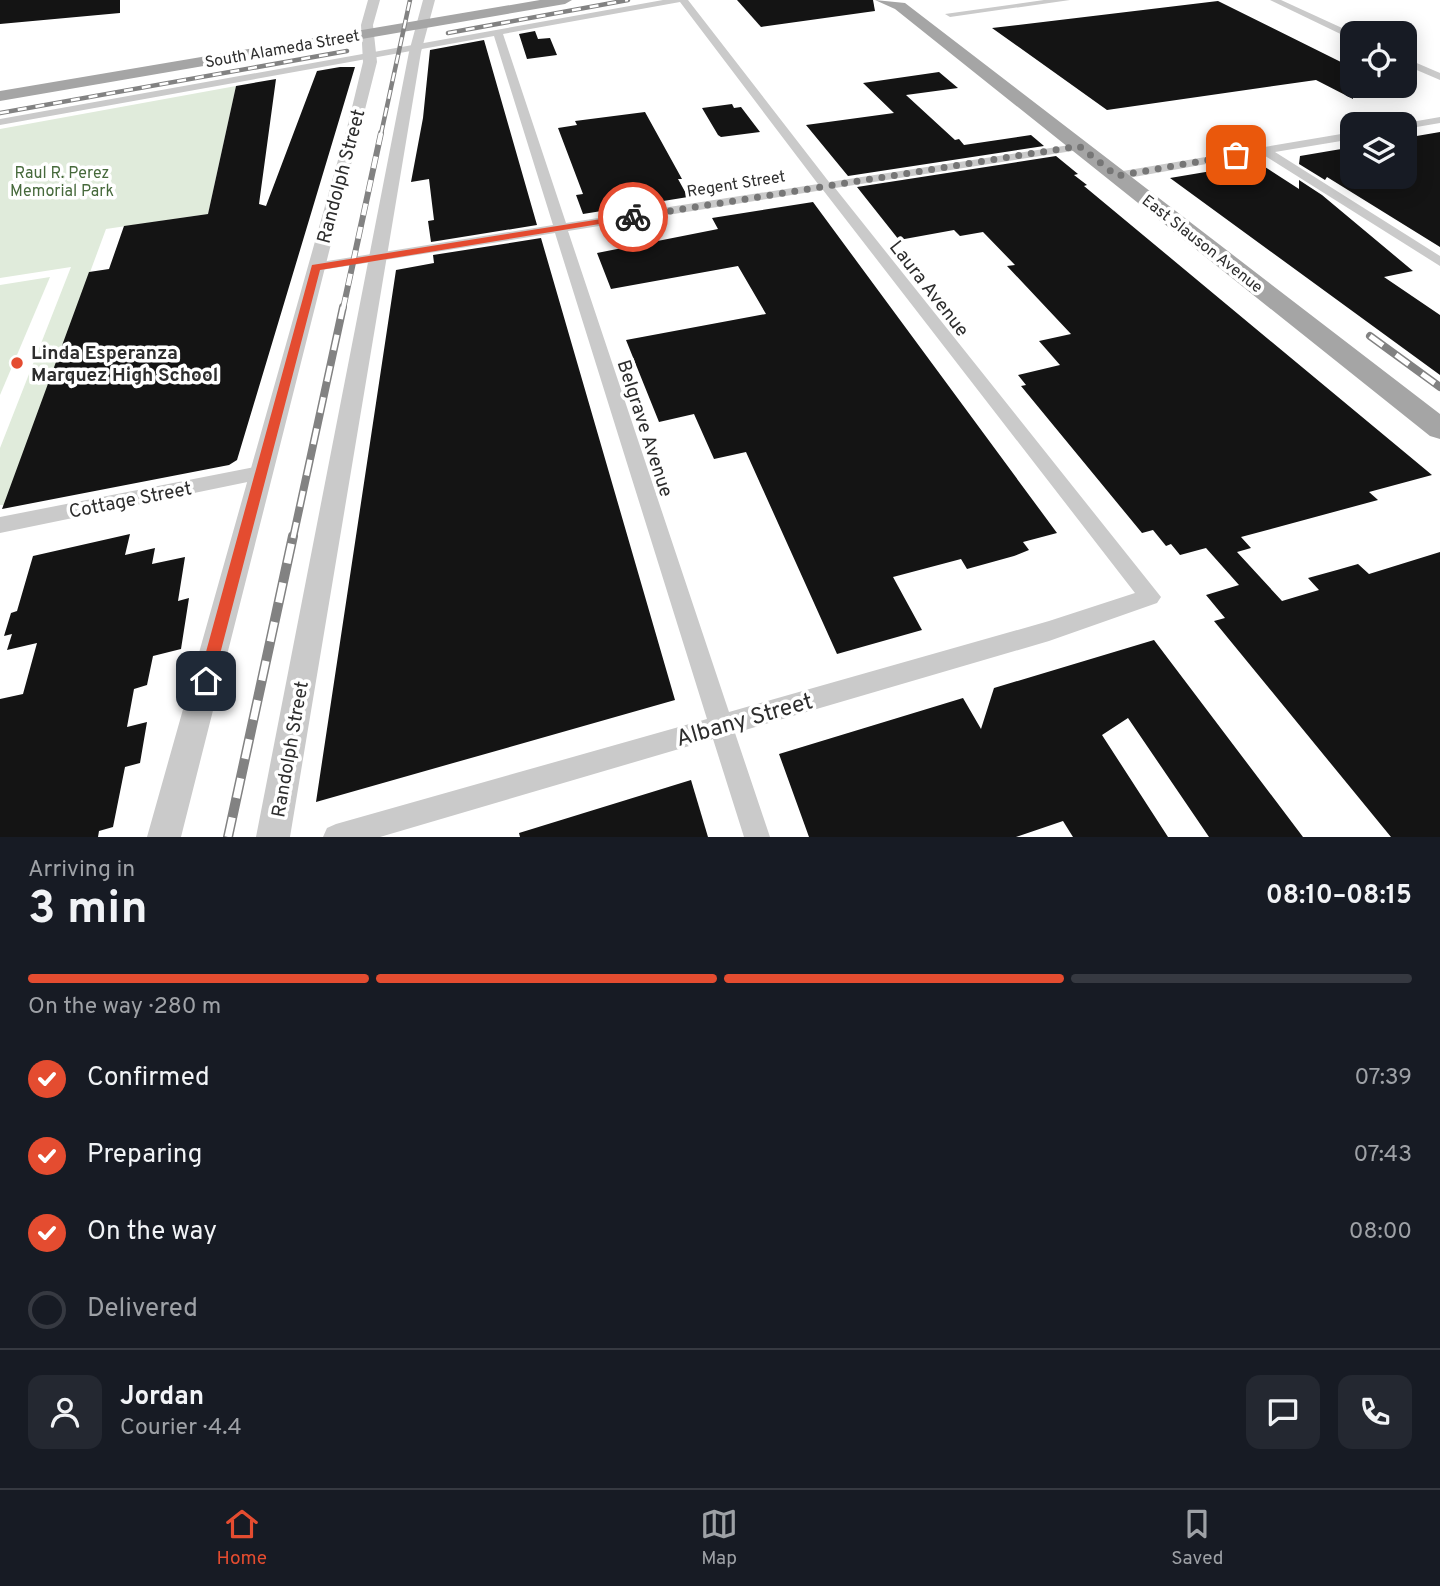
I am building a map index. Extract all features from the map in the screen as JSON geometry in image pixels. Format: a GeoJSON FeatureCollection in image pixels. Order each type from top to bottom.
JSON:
{"type":"FeatureCollection","features":[{"type":"Feature","properties":{"kind":"main road","name":"South Alameda Street"},"geometry":{"type":"LineString","coordinates":[[0,96],[368,44],[419,35],[565,0]]}},
{"type":"Feature","properties":{"kind":"main road","name":"East Slauson Avenue"},"geometry":{"type":"LineString","coordinates":[[883,0],[901,3],[1440,429]]}},
{"type":"Feature","properties":{"kind":"street","name":"Randolph Street"},"geometry":{"type":"LineString","coordinates":[[164,837],[354,128],[370,62],[368,44],[374,0]]}},
{"type":"Feature","properties":{"kind":"street","name":"Randolph Street"},"geometry":{"type":"LineString","coordinates":[[273,837],[419,35],[429,0]]}},
{"type":"Feature","properties":{"kind":"street"},"geometry":{"type":"LineString","coordinates":[[0,122],[368,44],[419,35],[497,31],[680,0]]}},
{"type":"Feature","properties":{"kind":"street","name":"Laura Avenue"},"geometry":{"type":"LineString","coordinates":[[680,0],[1150,597]]}},
{"type":"Feature","properties":{"kind":"street"},"geometry":{"type":"LineString","coordinates":[[950,14],[1066,0]]}},
{"type":"Feature","properties":{"kind":"street"},"geometry":{"type":"LineString","coordinates":[[1274,0],[1340,31]]}},
{"type":"Feature","properties":{"kind":"street","name":"Belgrave Avenue"},"geometry":{"type":"LineString","coordinates":[[497,31],[757,837]]}},
{"type":"Feature","properties":{"kind":"street"},"geometry":{"type":"LineString","coordinates":[[1417,66],[1440,77]]}},
{"type":"Feature","properties":{"kind":"street"},"geometry":{"type":"LineString","coordinates":[[1417,124],[1440,120]]}},
{"type":"Feature","properties":{"kind":"street"},"geometry":{"type":"LineString","coordinates":[[1117,176],[1340,137]]}},
{"type":"Feature","properties":{"kind":"street","name":"Regent Street"},"geometry":{"type":"LineString","coordinates":[[316,267],[1079,146]]}},
{"type":"Feature","properties":{"kind":"street"},"geometry":{"type":"LineString","coordinates":[[1263,150],[1440,262]]}},
{"type":"Feature","properties":{"kind":"street","name":"Cottage Street"},"geometry":{"type":"LineString","coordinates":[[0,526],[260,473]]}},
{"type":"Feature","properties":{"kind":"street","name":"Albany Street"},"geometry":{"type":"LineString","coordinates":[[336,837],[1049,631],[1150,597]]}},
{"type":"Feature","properties":{"kind":"green space","name":"Raul R. Perez Memorial Park"},"geometry":{"type":"Polygon","coordinates":[[[236,86],[208,214],[106,229],[4,505],[0,505],[0,448],[71,267],[0,278],[0,129],[236,86]]]}},
{"type":"Feature","properties":{"kind":"green space"},"geometry":{"type":"Polygon","coordinates":[[[50,277],[0,395],[0,285],[50,277]]]}},
{"type":"Feature","properties":{"kind":"building"},"geometry":{"type":"Polygon","coordinates":[[[0,0],[120,0],[120,13],[0,24],[0,0]]]}},
{"type":"Feature","properties":{"kind":"building"},"geometry":{"type":"Polygon","coordinates":[[[737,0],[873,0],[875,11],[761,27],[737,0]]]}},
{"type":"Feature","properties":{"kind":"building"},"geometry":{"type":"Polygon","coordinates":[[[1218,1],[1340,62],[1340,92],[1316,80],[1107,110],[992,28],[1218,1]]]}},
{"type":"Feature","properties":{"kind":"building"},"geometry":{"type":"Polygon","coordinates":[[[535,31],[538,39],[550,38],[557,55],[527,59],[519,34],[535,31]]]}},
{"type":"Feature","properties":{"kind":"building"},"geometry":{"type":"Polygon","coordinates":[[[484,40],[537,225],[431,242],[428,221],[434,220],[429,179],[411,182],[423,118],[430,50],[484,40]]]}},
{"type":"Feature","properties":{"kind":"building"},"geometry":{"type":"Polygon","coordinates":[[[355,67],[237,460],[229,465],[2,509],[89,272],[109,269],[124,226],[208,214],[236,86],[276,79],[259,204],[266,206],[317,71],[355,67]]]}},
{"type":"Feature","properties":{"kind":"building"},"geometry":{"type":"Polygon","coordinates":[[[939,72],[958,88],[906,95],[955,140],[959,139],[964,145],[1031,135],[1044,146],[848,176],[806,125],[894,113],[863,83],[939,72]]]}},
{"type":"Feature","properties":{"kind":"building"},"geometry":{"type":"Polygon","coordinates":[[[732,104],[734,108],[741,107],[760,132],[721,137],[718,135],[702,108],[732,104]]]}},
{"type":"Feature","properties":{"kind":"building"},"geometry":{"type":"Polygon","coordinates":[[[645,112],[682,179],[678,179],[688,197],[583,214],[576,195],[583,194],[558,128],[577,125],[575,121],[645,112]]]}},
{"type":"Feature","properties":{"kind":"building"},"geometry":{"type":"Polygon","coordinates":[[[1440,132],[1440,247],[1346,189],[1417,189],[1417,136],[1440,132]]]}},
{"type":"Feature","properties":{"kind":"building"},"geometry":{"type":"Polygon","coordinates":[[[1340,149],[1340,185],[1327,177],[1325,180],[1299,164],[1300,156],[1340,149]]]}},
{"type":"Feature","properties":{"kind":"building"},"geometry":{"type":"Polygon","coordinates":[[[1056,156],[1078,174],[1074,175],[1087,185],[1084,186],[1432,475],[1369,492],[1378,500],[1241,537],[1251,548],[1237,552],[1282,601],[1319,590],[1308,578],[1358,564],[1369,574],[1440,552],[1440,837],[1391,837],[1214,621],[1225,618],[1206,595],[1239,585],[1206,548],[1180,555],[1171,544],[1166,546],[1153,530],[1142,533],[1021,386],[1026,385],[1018,375],[1060,365],[1039,341],[1071,334],[1007,266],[1015,265],[983,232],[960,236],[954,230],[899,240],[857,187],[1056,156]]]}},
{"type":"Feature","properties":{"kind":"building"},"geometry":{"type":"Polygon","coordinates":[[[1253,164],[1265,167],[1299,189],[1299,180],[1322,195],[1413,271],[1384,277],[1440,315],[1440,375],[1170,178],[1253,164]]]}},
{"type":"Feature","properties":{"kind":"building"},"geometry":{"type":"Polygon","coordinates":[[[813,202],[1057,533],[1023,542],[1029,550],[1014,556],[967,569],[961,559],[893,577],[922,630],[837,654],[746,452],[714,459],[694,414],[659,422],[626,340],[766,314],[738,266],[611,289],[597,253],[718,229],[712,218],[813,202]]]}},
{"type":"Feature","properties":{"kind":"building"},"geometry":{"type":"Polygon","coordinates":[[[541,238],[675,700],[316,802],[396,270],[434,263],[433,255],[541,238]]]}},
{"type":"Feature","properties":{"kind":"building"},"geometry":{"type":"Polygon","coordinates":[[[130,534],[125,555],[155,548],[152,564],[185,557],[178,601],[189,598],[181,649],[153,656],[147,685],[134,689],[127,727],[147,722],[140,763],[125,767],[113,827],[99,831],[98,837],[0,837],[0,699],[23,694],[37,643],[7,650],[12,634],[4,636],[11,613],[17,611],[33,556],[130,534]]]}},
{"type":"Feature","properties":{"kind":"building"},"geometry":{"type":"Polygon","coordinates":[[[1154,640],[1303,837],[1209,837],[1128,718],[1102,735],[1168,837],[1073,837],[1063,821],[1016,837],[809,837],[779,754],[963,698],[981,729],[994,688],[1154,640]]]}},
{"type":"Feature","properties":{"kind":"building"},"geometry":{"type":"Polygon","coordinates":[[[691,780],[708,837],[520,837],[519,833],[691,780]]]}},
{"type":"Feature","properties":{"kind":"railway"},"geometry":{"type":"LineString","coordinates":[[381,134],[410,0]]}},
{"type":"Feature","properties":{"kind":"railway"},"geometry":{"type":"LineString","coordinates":[[448,33],[628,0]]}},
{"type":"Feature","properties":{"kind":"railway"},"geometry":{"type":"LineString","coordinates":[[0,113],[347,51]]}},
{"type":"Feature","properties":{"kind":"railway"},"geometry":{"type":"LineString","coordinates":[[343,309],[381,133]]}},
{"type":"Feature","properties":{"kind":"railway"},"geometry":{"type":"LineString","coordinates":[[293,538],[343,307]]}},
{"type":"Feature","properties":{"kind":"railway"},"geometry":{"type":"LineString","coordinates":[[1370,336],[1440,387]]}},
{"type":"Feature","properties":{"kind":"railway"},"geometry":{"type":"LineString","coordinates":[[228,837],[293,536]]}},
{"type":"Feature","properties":{"kind":"way so far"},"geometry":{"type":"LineString","coordinates":[[633,217],[1079,146],[1117,176],[1236,155]]}},
{"type":"Feature","properties":{"kind":"place","name":"Linda Esperanza Marquez High School"},"geometry":{"type":"Point","coordinates":[17,363]}},
{"type":"Feature","properties":{"kind":"route"},"geometry":{"type":"LineString","coordinates":[[206,681],[316,267],[633,217]]}}]}
